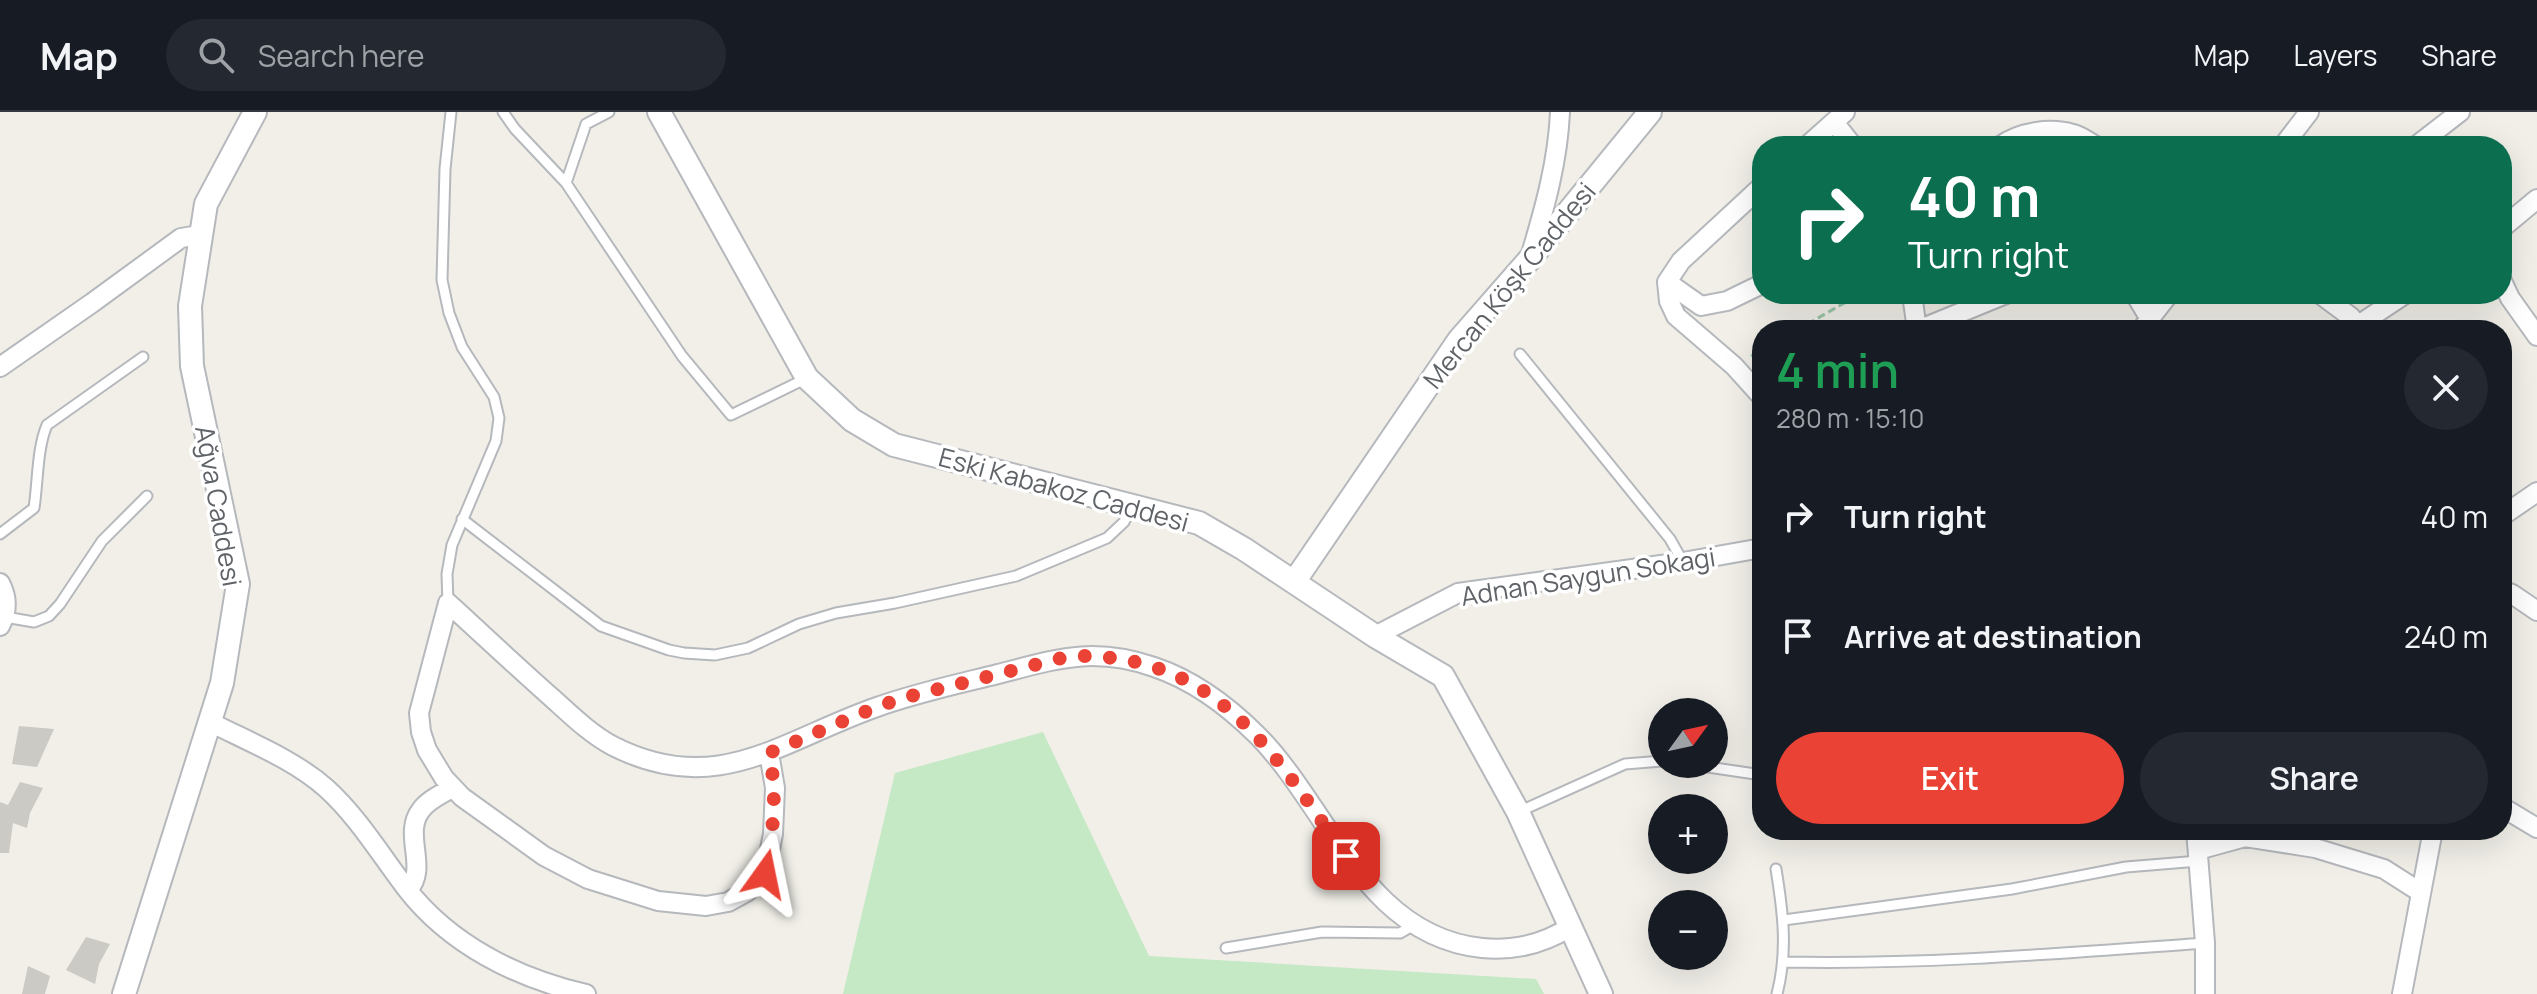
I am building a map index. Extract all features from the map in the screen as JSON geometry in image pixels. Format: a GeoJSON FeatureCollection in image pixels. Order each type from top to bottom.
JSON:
{"type":"FeatureCollection","features":[{"type":"Feature","properties":{"kind":"street","name":"Ağva Caddesi"},"geometry":{"type":"LineString","coordinates":[[124,994],[222,683],[238,584],[192,366],[190,306],[206,204],[255,112]]}},
{"type":"Feature","properties":{"kind":"street","name":"Eski Kabakoz Caddesi"},"geometry":{"type":"LineString","coordinates":[[659,112],[807,378],[852,420],[894,445],[1199,523],[1443,676],[1518,812],[1601,994]]}},
{"type":"Feature","properties":{"kind":"street"},"geometry":{"type":"LineString","coordinates":[[1529,260],[1545,207],[1559,138],[1560,112]]}},
{"type":"Feature","properties":{"kind":"street","name":"Mercan Köşk Caddesi"},"geometry":{"type":"LineString","coordinates":[[1294,582],[1459,340],[1650,112]]}},
{"type":"Feature","properties":{"kind":"street"},"geometry":{"type":"LineString","coordinates":[[2291,136],[2309,112]]}},
{"type":"Feature","properties":{"kind":"street"},"geometry":{"type":"LineString","coordinates":[[2429,136],[2460,112]]}},
{"type":"Feature","properties":{"kind":"street"},"geometry":{"type":"LineString","coordinates":[[1818,136],[1840,117],[1849,136]]}},
{"type":"Feature","properties":{"kind":"street"},"geometry":{"type":"LineString","coordinates":[[2022,136],[2041,130],[2078,136]]}},
{"type":"Feature","properties":{"kind":"street"},"geometry":{"type":"LineString","coordinates":[[1752,195],[1681,261],[1667,282],[1669,301],[1676,316],[1734,366],[1752,386]]}},
{"type":"Feature","properties":{"kind":"street"},"geometry":{"type":"LineString","coordinates":[[2512,220],[2537,199]]}},
{"type":"Feature","properties":{"kind":"street"},"geometry":{"type":"LineString","coordinates":[[0,367],[181,238],[199,235]]}},
{"type":"Feature","properties":{"kind":"street"},"geometry":{"type":"LineString","coordinates":[[1667,282],[1701,306],[1727,301],[1752,289]]}},
{"type":"Feature","properties":{"kind":"street"},"geometry":{"type":"LineString","coordinates":[[2512,301],[2537,336]]}},
{"type":"Feature","properties":{"kind":"street"},"geometry":{"type":"LineString","coordinates":[[1942,320],[1981,304]]}},
{"type":"Feature","properties":{"kind":"street"},"geometry":{"type":"LineString","coordinates":[[2149,320],[2161,304]]}},
{"type":"Feature","properties":{"kind":"street"},"geometry":{"type":"LineString","coordinates":[[2333,304],[2352,320]]}},
{"type":"Feature","properties":{"kind":"street"},"geometry":{"type":"LineString","coordinates":[[2368,320],[2391,304]]}},
{"type":"Feature","properties":{"kind":"street"},"geometry":{"type":"LineString","coordinates":[[2512,509],[2537,492]]}},
{"type":"Feature","properties":{"kind":"street","name":"Adnan Saygun Sokagi"},"geometry":{"type":"LineString","coordinates":[[1375,636],[1458,593],[1752,550]]}},
{"type":"Feature","properties":{"kind":"street"},"geometry":{"type":"LineString","coordinates":[[0,583],[6,601],[2,621]]}},
{"type":"Feature","properties":{"kind":"street"},"geometry":{"type":"LineString","coordinates":[[2512,594],[2537,611]]}},
{"type":"Feature","properties":{"kind":"street"},"geometry":{"type":"LineString","coordinates":[[769,753],[775,811],[765,874],[748,891],[728,902],[706,906],[658,901],[588,879],[544,856],[452,788],[427,750],[419,713],[448,603],[583,725],[610,744],[639,757],[677,766],[710,767],[738,763],[874,708],[1070,656],[1096,655],[1155,667],[1227,707],[1258,736],[1346,856],[1390,907],[1414,925],[1437,937],[1468,946],[1498,949],[1525,947],[1552,939],[1570,927]]}},
{"type":"Feature","properties":{"kind":"street"},"geometry":{"type":"LineString","coordinates":[[210,722],[303,770],[325,788],[361,827],[432,919],[468,946],[521,973],[586,994]]}},
{"type":"Feature","properties":{"kind":"street"},"geometry":{"type":"LineString","coordinates":[[408,890],[417,874],[414,829],[418,815],[428,803],[452,788]]}},
{"type":"Feature","properties":{"kind":"street"},"geometry":{"type":"LineString","coordinates":[[2512,813],[2537,828]]}},
{"type":"Feature","properties":{"kind":"street"},"geometry":{"type":"LineString","coordinates":[[2197,840],[2205,943],[2205,994]]}},
{"type":"Feature","properties":{"kind":"street"},"geometry":{"type":"LineString","coordinates":[[2199,856],[2238,840]]}},
{"type":"Feature","properties":{"kind":"street"},"geometry":{"type":"LineString","coordinates":[[2264,840],[2315,848],[2384,869],[2420,892]]}},
{"type":"Feature","properties":{"kind":"street"},"geometry":{"type":"LineString","coordinates":[[2402,994],[2431,840]]}},
{"type":"Feature","properties":{"kind":"lane"},"geometry":{"type":"LineString","coordinates":[[448,603],[449,559],[462,519],[496,441],[499,418],[494,397],[458,339],[442,280],[445,169],[451,112]]}},
{"type":"Feature","properties":{"kind":"lane"},"geometry":{"type":"LineString","coordinates":[[503,112],[566,183],[682,356],[731,415],[807,378]]}},
{"type":"Feature","properties":{"kind":"lane"},"geometry":{"type":"LineString","coordinates":[[566,183],[586,124],[609,112]]}},
{"type":"Feature","properties":{"kind":"lane"},"geometry":{"type":"LineString","coordinates":[[1520,354],[1670,539],[1683,562]]}},
{"type":"Feature","properties":{"kind":"lane"},"geometry":{"type":"LineString","coordinates":[[0,534],[34,508],[41,439],[47,425],[143,357]]}},
{"type":"Feature","properties":{"kind":"lane"},"geometry":{"type":"LineString","coordinates":[[2,621],[34,622],[49,616],[102,541],[147,496]]}},
{"type":"Feature","properties":{"kind":"lane"},"geometry":{"type":"LineString","coordinates":[[462,519],[601,626],[669,650],[715,655],[748,648],[799,624],[836,613],[1016,576],[1107,538],[1124,522],[1133,505]]}},
{"type":"Feature","properties":{"kind":"lane"},"geometry":{"type":"LineString","coordinates":[[1518,812],[1625,764],[1648,762]]}},
{"type":"Feature","properties":{"kind":"lane"},"geometry":{"type":"LineString","coordinates":[[1728,770],[1752,774]]}},
{"type":"Feature","properties":{"kind":"lane"},"geometry":{"type":"LineString","coordinates":[[1784,920],[2012,889],[2199,856]]}},
{"type":"Feature","properties":{"kind":"lane"},"geometry":{"type":"LineString","coordinates":[[1776,869],[1784,920],[1783,962],[1777,994]]}},
{"type":"Feature","properties":{"kind":"lane"},"geometry":{"type":"LineString","coordinates":[[1226,948],[1322,932],[1400,933],[1414,925]]}},
{"type":"Feature","properties":{"kind":"lane"},"geometry":{"type":"LineString","coordinates":[[1783,962],[1840,964],[2042,955],[2205,943]]}},
{"type":"Feature","properties":{"kind":"path"},"geometry":{"type":"LineString","coordinates":[[1814,320],[1842,304]]}},
{"type":"Feature","properties":{"kind":"green space"},"geometry":{"type":"Polygon","coordinates":[[[1043,732],[1149,956],[1536,979],[1544,994],[843,994],[895,773],[1043,732]]]}},
{"type":"Feature","properties":{"kind":"building"},"geometry":{"type":"Polygon","coordinates":[[[19,726],[54,729],[37,767],[12,764],[19,726]]]}},
{"type":"Feature","properties":{"kind":"building"},"geometry":{"type":"Polygon","coordinates":[[[20,782],[43,788],[30,813],[27,828],[13,823],[9,853],[0,853],[0,802],[8,805],[20,782]]]}},
{"type":"Feature","properties":{"kind":"building"},"geometry":{"type":"Polygon","coordinates":[[[86,937],[110,944],[99,964],[95,984],[66,970],[86,937]]]}},
{"type":"Feature","properties":{"kind":"building"},"geometry":{"type":"Polygon","coordinates":[[[28,966],[50,976],[45,994],[22,994],[28,966]]]}},
{"type":"Feature","properties":{"kind":"route"},"geometry":{"type":"LineString","coordinates":[[765,874],[775,811],[769,753],[903,698],[1070,656],[1096,655],[1155,667],[1227,707],[1276,757],[1346,856]]}}]}
